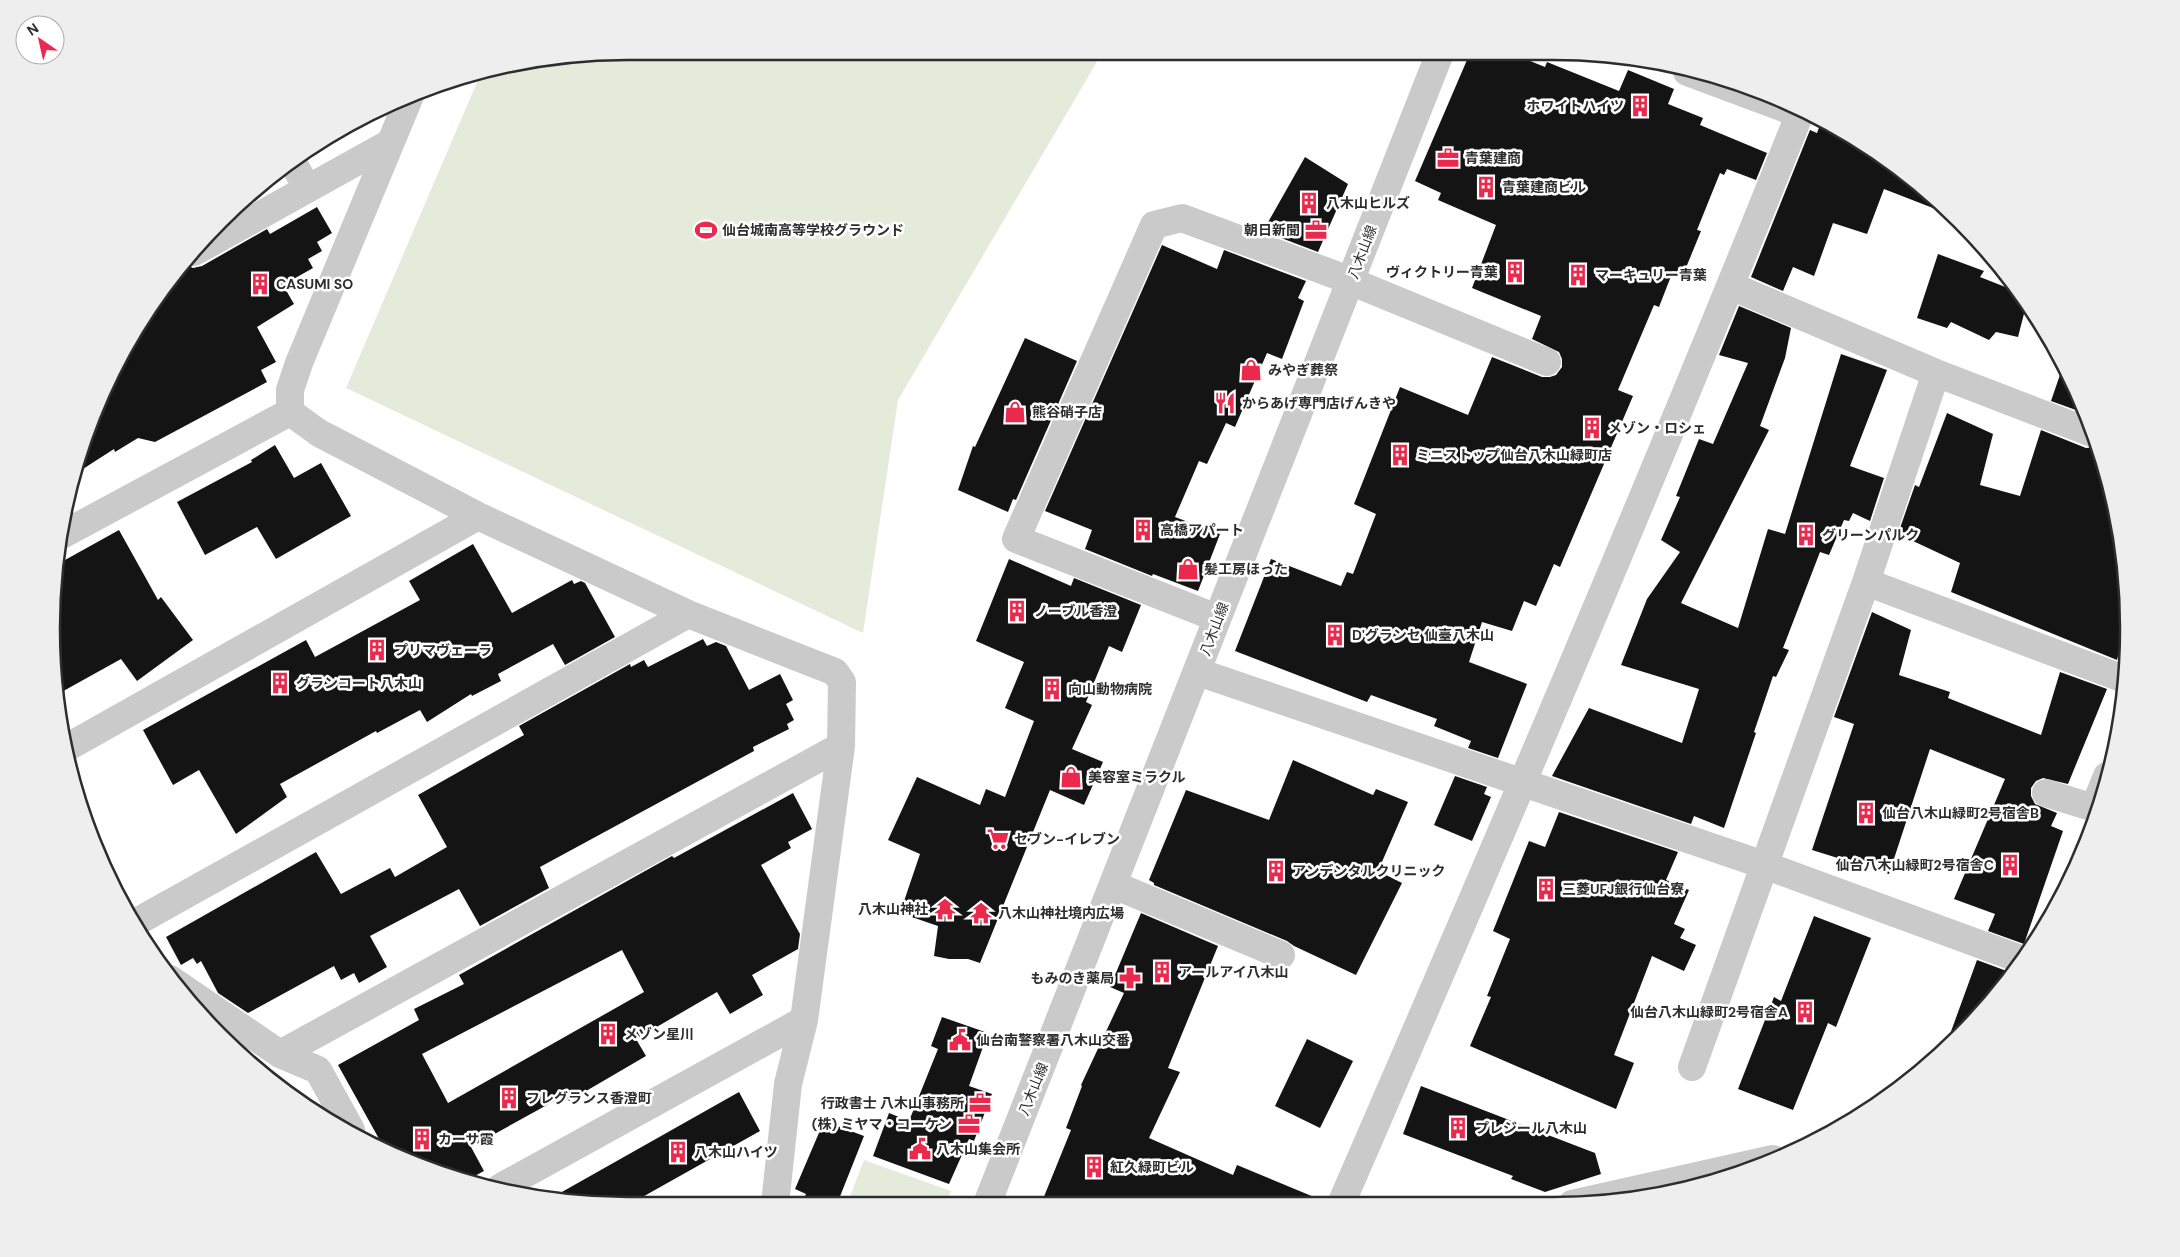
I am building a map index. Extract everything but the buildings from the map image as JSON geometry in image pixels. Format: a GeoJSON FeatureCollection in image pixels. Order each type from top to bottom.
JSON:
{"type":"FeatureCollection","features":[{"type":"Feature","properties":{"kind":"street","name":"八木山線"},"geometry":{"type":"LineString","coordinates":[[990,1197],[1437,60]]}},
{"type":"Feature","properties":{"kind":"street"},"geometry":{"type":"LineString","coordinates":[[290,412],[290,390],[299,364],[406,105]]}},
{"type":"Feature","properties":{"kind":"street"},"geometry":{"type":"LineString","coordinates":[[1344,1197],[1524,782],[1731,286],[1798,117]]}},
{"type":"Feature","properties":{"kind":"street"},"geometry":{"type":"LineString","coordinates":[[214,241],[390,143]]}},
{"type":"Feature","properties":{"kind":"street"},"geometry":{"type":"LineString","coordinates":[[296,168],[307,188]]}},
{"type":"Feature","properties":{"kind":"street"},"geometry":{"type":"LineString","coordinates":[[1217,618],[1016,539],[1154,225],[1182,218],[1350,282],[1547,362]]}},
{"type":"Feature","properties":{"kind":"street"},"geometry":{"type":"LineString","coordinates":[[1731,286],[1936,373],[2084,430]]}},
{"type":"Feature","properties":{"kind":"street"},"geometry":{"type":"LineString","coordinates":[[1692,1067],[1866,582],[1936,373]]}},
{"type":"Feature","properties":{"kind":"street"},"geometry":{"type":"LineString","coordinates":[[290,412],[319,433],[478,516],[688,614],[834,672],[842,682],[841,746],[804,1020],[788,1084],[776,1197]]}},
{"type":"Feature","properties":{"kind":"street"},"geometry":{"type":"LineString","coordinates":[[69,531],[290,412]]}},
{"type":"Feature","properties":{"kind":"street"},"geometry":{"type":"LineString","coordinates":[[72,744],[478,516]]}},
{"type":"Feature","properties":{"kind":"street"},"geometry":{"type":"LineString","coordinates":[[1866,582],[2118,678]]}},
{"type":"Feature","properties":{"kind":"street"},"geometry":{"type":"LineString","coordinates":[[140,920],[688,614]]}},
{"type":"Feature","properties":{"kind":"street"},"geometry":{"type":"LineString","coordinates":[[1198,672],[1764,865],[2015,957]]}},
{"type":"Feature","properties":{"kind":"street"},"geometry":{"type":"LineString","coordinates":[[280,1054],[841,746]]}},
{"type":"Feature","properties":{"kind":"street"},"geometry":{"type":"LineString","coordinates":[[2046,793],[2091,807]]}},
{"type":"Feature","properties":{"kind":"street"},"geometry":{"type":"LineString","coordinates":[[1114,885],[1281,955]]}},
{"type":"Feature","properties":{"kind":"street"},"geometry":{"type":"LineString","coordinates":[[195,996],[280,1054],[318,1070],[347,1122]]}},
{"type":"Feature","properties":{"kind":"street"},"geometry":{"type":"LineString","coordinates":[[507,1184],[804,1020]]}},
{"type":"Feature","properties":{"kind":"street"},"geometry":{"type":"LineString","coordinates":[[1625,1192],[1726,1170]]}},
{"type":"Feature","properties":{"kind":"green space","name":"仙台城南高等学校グラウンド"},"geometry":{"type":"Polygon","coordinates":[[[1098,60],[898,400],[863,633],[346,388],[478,80],[518,71],[591,61],[1098,60]]]}},
{"type":"Feature","properties":{"kind":"green space"},"geometry":{"type":"Polygon","coordinates":[[[864,1160],[951,1191],[949,1197],[850,1197],[864,1160]]]}},
{"type":"Feature","properties":{"kind":"place","name":"ホワイトハイツ"},"geometry":{"type":"Point","coordinates":[1640,106]}},
{"type":"Feature","properties":{"kind":"place","name":"青葉建商"},"geometry":{"type":"Point","coordinates":[1448,158]}},
{"type":"Feature","properties":{"kind":"place","name":"青葉建商ビル"},"geometry":{"type":"Point","coordinates":[1486,187]}},
{"type":"Feature","properties":{"kind":"place","name":"八木山ヒルズ"},"geometry":{"type":"Point","coordinates":[1309,203]}},
{"type":"Feature","properties":{"kind":"place","name":"仙台城南高等学校グラウンド"},"geometry":{"type":"Point","coordinates":[706,230]}},
{"type":"Feature","properties":{"kind":"place","name":"朝日新聞"},"geometry":{"type":"Point","coordinates":[1316,230]}},
{"type":"Feature","properties":{"kind":"place","name":"ヴィクトリー青葉"},"geometry":{"type":"Point","coordinates":[1515,272]}},
{"type":"Feature","properties":{"kind":"place","name":"マーキュリー青葉"},"geometry":{"type":"Point","coordinates":[1578,275]}},
{"type":"Feature","properties":{"kind":"place","name":"CASUMI SO"},"geometry":{"type":"Point","coordinates":[260,284]}},
{"type":"Feature","properties":{"kind":"place","name":"みやぎ葬祭"},"geometry":{"type":"Point","coordinates":[1251,370]}},
{"type":"Feature","properties":{"kind":"place","name":"からあげ専門店げんきや"},"geometry":{"type":"Point","coordinates":[1225,403]}},
{"type":"Feature","properties":{"kind":"place","name":"熊谷硝子店"},"geometry":{"type":"Point","coordinates":[1015,412]}},
{"type":"Feature","properties":{"kind":"place","name":"メゾン・ロシェ"},"geometry":{"type":"Point","coordinates":[1592,428]}},
{"type":"Feature","properties":{"kind":"place","name":"ミニストップ仙台八木山緑町店"},"geometry":{"type":"Point","coordinates":[1400,455]}},
{"type":"Feature","properties":{"kind":"place","name":"高橋アパート"},"geometry":{"type":"Point","coordinates":[1143,530]}},
{"type":"Feature","properties":{"kind":"place","name":"グリーンパルク"},"geometry":{"type":"Point","coordinates":[1806,535]}},
{"type":"Feature","properties":{"kind":"place","name":"髪工房ほった"},"geometry":{"type":"Point","coordinates":[1188,569]}},
{"type":"Feature","properties":{"kind":"place","name":"ノーブル香澄"},"geometry":{"type":"Point","coordinates":[1017,611]}},
{"type":"Feature","properties":{"kind":"place","name":"D'グランセ 仙臺八木山"},"geometry":{"type":"Point","coordinates":[1335,635]}},
{"type":"Feature","properties":{"kind":"place","name":"プリマヴェーラ"},"geometry":{"type":"Point","coordinates":[377,650]}},
{"type":"Feature","properties":{"kind":"place","name":"グランコート八木山"},"geometry":{"type":"Point","coordinates":[280,683]}},
{"type":"Feature","properties":{"kind":"place","name":"向山動物病院"},"geometry":{"type":"Point","coordinates":[1052,689]}},
{"type":"Feature","properties":{"kind":"place","name":"美容室ミラクル"},"geometry":{"type":"Point","coordinates":[1071,777]}},
{"type":"Feature","properties":{"kind":"place","name":"仙台八木山緑町2号宿舎B"},"geometry":{"type":"Point","coordinates":[1866,813]}},
{"type":"Feature","properties":{"kind":"place","name":"セブン-イレブン"},"geometry":{"type":"Point","coordinates":[998,839]}},
{"type":"Feature","properties":{"kind":"place","name":"仙台八木山緑町2号宿舎C"},"geometry":{"type":"Point","coordinates":[2010,865]}},
{"type":"Feature","properties":{"kind":"place","name":"アンデンタルクリニック"},"geometry":{"type":"Point","coordinates":[1276,871]}},
{"type":"Feature","properties":{"kind":"place","name":"三菱UFJ銀行仙台寮"},"geometry":{"type":"Point","coordinates":[1546,889]}},
{"type":"Feature","properties":{"kind":"place","name":"八木山神社"},"geometry":{"type":"Point","coordinates":[945,909]}},
{"type":"Feature","properties":{"kind":"place","name":"八木山神社境内広場"},"geometry":{"type":"Point","coordinates":[981,913]}},
{"type":"Feature","properties":{"kind":"place","name":"アールアイ八木山"},"geometry":{"type":"Point","coordinates":[1162,972]}},
{"type":"Feature","properties":{"kind":"place","name":"もみのき薬局"},"geometry":{"type":"Point","coordinates":[1130,978]}},
{"type":"Feature","properties":{"kind":"place","name":"仙台八木山緑町2号宿舎A"},"geometry":{"type":"Point","coordinates":[1805,1012]}},
{"type":"Feature","properties":{"kind":"place","name":"メゾン星川"},"geometry":{"type":"Point","coordinates":[608,1034]}},
{"type":"Feature","properties":{"kind":"place","name":"仙台南警察署八木山交番"},"geometry":{"type":"Point","coordinates":[960,1040]}},
{"type":"Feature","properties":{"kind":"place","name":"フレグランス香澄町"},"geometry":{"type":"Point","coordinates":[509,1098]}},
{"type":"Feature","properties":{"kind":"place","name":"行政書士 八木山事務所"},"geometry":{"type":"Point","coordinates":[980,1103]}},
{"type":"Feature","properties":{"kind":"place","name":"(株) ミヤマ・コーケン"},"geometry":{"type":"Point","coordinates":[969,1124]}},
{"type":"Feature","properties":{"kind":"place","name":"プレジール八木山"},"geometry":{"type":"Point","coordinates":[1458,1128]}},
{"type":"Feature","properties":{"kind":"place","name":"カーサ霞"},"geometry":{"type":"Point","coordinates":[422,1139]}},
{"type":"Feature","properties":{"kind":"place","name":"八木山集会所"},"geometry":{"type":"Point","coordinates":[920,1149]}},
{"type":"Feature","properties":{"kind":"place","name":"八木山ハイツ"},"geometry":{"type":"Point","coordinates":[678,1152]}},
{"type":"Feature","properties":{"kind":"place","name":"紅久緑町ビル"},"geometry":{"type":"Point","coordinates":[1094,1167]}}]}
